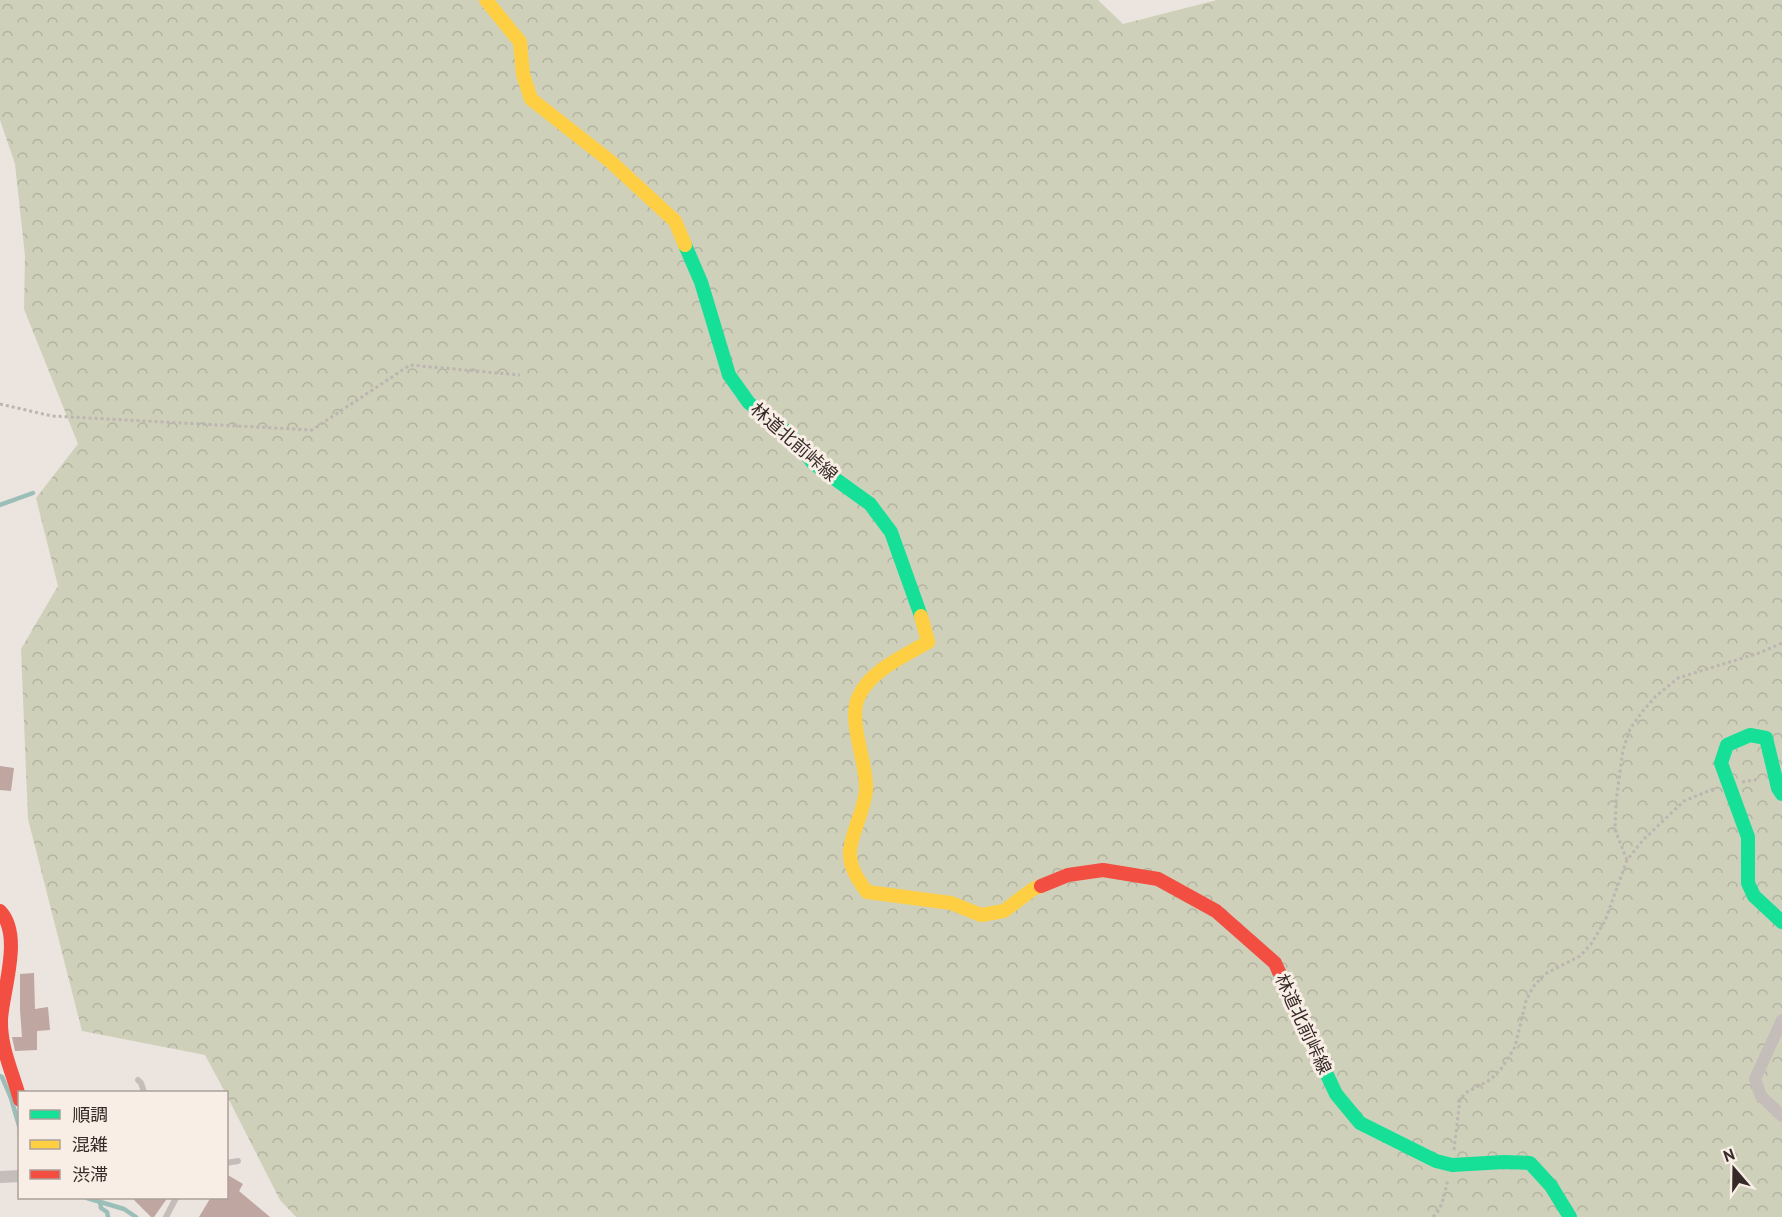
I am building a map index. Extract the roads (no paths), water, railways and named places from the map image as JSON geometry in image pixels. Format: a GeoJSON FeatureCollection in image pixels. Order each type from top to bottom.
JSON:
{"type":"FeatureCollection","features":[{"type":"Feature","properties":{"kind":"street","name":"林道北前峠線"},"geometry":{"type":"LineString","coordinates":[[486,0],[520,42],[523,74],[531,99],[610,161],[675,221],[701,282],[729,375],[749,403],[790,434],[813,463],[870,504],[891,532],[920,610],[928,642],[870,678],[857,700],[856,734],[865,766],[866,791],[850,852],[855,877],[867,892],[951,903],[981,915],[1004,911],[1033,889],[1068,875],[1103,870],[1158,879],[1216,911],[1275,963],[1336,1094],[1360,1123],[1436,1161],[1452,1165],[1504,1162],[1530,1164],[1551,1185],[1570,1217]]}},
{"type":"Feature","properties":{"kind":"street"},"geometry":{"type":"LineString","coordinates":[[1782,794],[1775,777],[1766,738],[1750,735],[1727,744],[1721,763],[1748,837],[1748,883],[1754,896],[1782,922]]}},
{"type":"Feature","properties":{"kind":"street"},"geometry":{"type":"LineString","coordinates":[[0,911],[4,913],[12,946],[4,996],[1,1039],[18,1094]]}},
{"type":"Feature","properties":{"kind":"street"},"geometry":{"type":"LineString","coordinates":[[1782,1020],[1755,1079],[1761,1096],[1782,1116]]}},
{"type":"Feature","properties":{"kind":"street"},"geometry":{"type":"LineString","coordinates":[[0,1177],[18,1176]]}},
{"type":"Feature","properties":{"kind":"lane"},"geometry":{"type":"LineString","coordinates":[[138,1080],[144,1091]]}},
{"type":"Feature","properties":{"kind":"lane"},"geometry":{"type":"LineString","coordinates":[[228,1163],[238,1161]]}},
{"type":"Feature","properties":{"kind":"lane"},"geometry":{"type":"LineString","coordinates":[[166,1217],[175,1199]]}},
{"type":"Feature","properties":{"kind":"waterway"},"geometry":{"type":"LineString","coordinates":[[0,505],[33,493]]}},
{"type":"Feature","properties":{"kind":"waterway"},"geometry":{"type":"LineString","coordinates":[[0,1076],[11,1098],[18,1122]]}},
{"type":"Feature","properties":{"kind":"waterway"},"geometry":{"type":"LineString","coordinates":[[90,1199],[124,1209],[136,1217]]}},
{"type":"Feature","properties":{"kind":"waterway"},"geometry":{"type":"LineString","coordinates":[[100,1202],[101,1208],[107,1212],[108,1217]]}}]}
